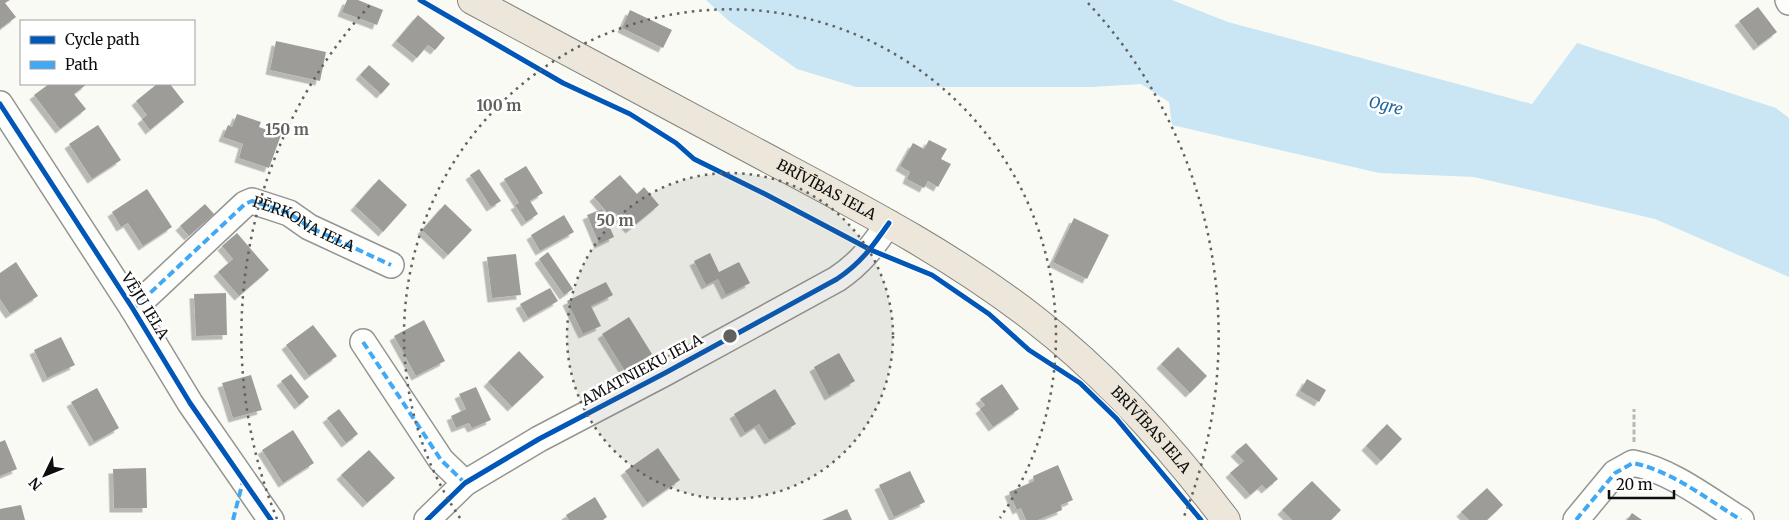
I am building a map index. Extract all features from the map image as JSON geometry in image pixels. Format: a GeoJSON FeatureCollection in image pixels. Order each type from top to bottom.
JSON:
{"type":"FeatureCollection","features":[{"type":"Feature","properties":{"kind":"main road","name":"BRĪVĪBAS IELA"},"geometry":{"type":"LineString","coordinates":[[472,0],[889,223],[999,292],[1068,347],[1124,398],[1226,520]]}},
{"type":"Feature","properties":{"kind":"street","name":"VĒJU IELA"},"geometry":{"type":"LineString","coordinates":[[0,104],[190,403],[271,520]]}},
{"type":"Feature","properties":{"kind":"street","name":"PĒRKONA IELA"},"geometry":{"type":"LineString","coordinates":[[132,309],[245,204],[252,201],[289,213],[309,227],[391,265]]}},
{"type":"Feature","properties":{"kind":"street","name":"AMATNIEKU IELA"},"geometry":{"type":"LineString","coordinates":[[427,520],[465,483],[539,439],[837,279],[853,268],[871,250],[889,223]]}},
{"type":"Feature","properties":{"kind":"street"},"geometry":{"type":"LineString","coordinates":[[363,342],[441,460],[465,483]]}},
{"type":"Feature","properties":{"kind":"street"},"geometry":{"type":"LineString","coordinates":[[1576,520],[1624,468],[1647,466],[1678,481],[1741,520]]}},
{"type":"Feature","properties":{"kind":"path"},"geometry":{"type":"LineString","coordinates":[[1624,468],[1634,409]]}},
{"type":"Feature","properties":{"kind":"water","name":"Ogre"},"geometry":{"type":"Polygon","coordinates":[[[706,0],[1172,0],[1228,22],[1532,104],[1577,43],[1776,108],[1789,118],[1789,277],[1655,219],[1474,177],[1379,173],[1172,125],[1169,102],[1141,84],[1092,87],[856,87],[797,69],[730,22],[706,0]]]}},
{"type":"Feature","properties":{"kind":"building"},"geometry":{"type":"Polygon","coordinates":[[[0,0],[10,0],[5,3],[16,17],[0,29],[0,0]]]}},
{"type":"Feature","properties":{"kind":"building"},"geometry":{"type":"Polygon","coordinates":[[[347,0],[358,0],[383,10],[377,25],[342,12],[347,0]]]}},
{"type":"Feature","properties":{"kind":"building"},"geometry":{"type":"Polygon","coordinates":[[[1758,7],[1777,32],[1758,46],[1739,21],[1758,7]]]}},
{"type":"Feature","properties":{"kind":"building"},"geometry":{"type":"Polygon","coordinates":[[[630,10],[672,30],[663,48],[622,28],[630,10]]]}},
{"type":"Feature","properties":{"kind":"building"},"geometry":{"type":"Polygon","coordinates":[[[418,15],[445,38],[435,50],[428,45],[417,58],[396,41],[418,15]]]}},
{"type":"Feature","properties":{"kind":"building"},"geometry":{"type":"Polygon","coordinates":[[[276,41],[326,52],[320,81],[270,70],[276,41]]]}},
{"type":"Feature","properties":{"kind":"building"},"geometry":{"type":"Polygon","coordinates":[[[369,65],[390,84],[381,94],[360,75],[369,65]]]}},
{"type":"Feature","properties":{"kind":"building"},"geometry":{"type":"Polygon","coordinates":[[[48,85],[86,85],[74,94],[86,109],[60,129],[34,95],[48,85]]]}},
{"type":"Feature","properties":{"kind":"building"},"geometry":{"type":"Polygon","coordinates":[[[156,85],[171,85],[184,102],[150,130],[142,119],[147,115],[136,101],[156,85]]]}},
{"type":"Feature","properties":{"kind":"building"},"geometry":{"type":"Polygon","coordinates":[[[237,114],[261,122],[259,127],[281,135],[269,168],[239,158],[243,144],[223,137],[228,125],[232,127],[237,114]]]}},
{"type":"Feature","properties":{"kind":"building"},"geometry":{"type":"Polygon","coordinates":[[[98,125],[121,160],[92,179],[69,144],[98,125]]]}},
{"type":"Feature","properties":{"kind":"building"},"geometry":{"type":"Polygon","coordinates":[[[929,140],[947,149],[941,159],[951,164],[938,187],[928,181],[924,188],[907,179],[910,172],[900,166],[913,143],[924,149],[929,140]]]}},
{"type":"Feature","properties":{"kind":"building"},"geometry":{"type":"Polygon","coordinates":[[[526,166],[543,193],[530,201],[538,214],[526,222],[515,205],[519,203],[504,179],[526,166]]]}},
{"type":"Feature","properties":{"kind":"building"},"geometry":{"type":"Polygon","coordinates":[[[479,169],[501,201],[491,207],[470,175],[479,169]]]}},
{"type":"Feature","properties":{"kind":"building"},"geometry":{"type":"Polygon","coordinates":[[[620,175],[637,194],[644,187],[659,205],[630,229],[616,213],[611,217],[594,197],[620,175]]]}},
{"type":"Feature","properties":{"kind":"building"},"geometry":{"type":"Polygon","coordinates":[[[379,179],[407,205],[383,232],[355,206],[379,179]]]}},
{"type":"Feature","properties":{"kind":"building"},"geometry":{"type":"Polygon","coordinates":[[[147,189],[172,227],[143,246],[128,223],[121,227],[112,212],[147,189]]]}},
{"type":"Feature","properties":{"kind":"building"},"geometry":{"type":"Polygon","coordinates":[[[205,204],[214,214],[189,236],[180,226],[205,204]]]}},
{"type":"Feature","properties":{"kind":"building"},"geometry":{"type":"Polygon","coordinates":[[[445,204],[472,230],[448,255],[422,230],[445,204]]]}},
{"type":"Feature","properties":{"kind":"building"},"geometry":{"type":"Polygon","coordinates":[[[602,209],[614,237],[599,244],[587,215],[602,209]]]}},
{"type":"Feature","properties":{"kind":"building"},"geometry":{"type":"Polygon","coordinates":[[[564,215],[574,232],[540,251],[531,235],[564,215]]]}},
{"type":"Feature","properties":{"kind":"building"},"geometry":{"type":"Polygon","coordinates":[[[1074,218],[1109,235],[1087,279],[1053,262],[1074,218]]]}},
{"type":"Feature","properties":{"kind":"building"},"geometry":{"type":"Polygon","coordinates":[[[237,233],[269,270],[239,296],[218,272],[233,259],[222,246],[237,233]]]}},
{"type":"Feature","properties":{"kind":"building"},"geometry":{"type":"Polygon","coordinates":[[[548,252],[573,289],[564,295],[539,259],[548,252]]]}},
{"type":"Feature","properties":{"kind":"building"},"geometry":{"type":"Polygon","coordinates":[[[710,253],[719,272],[739,262],[750,283],[726,295],[718,279],[706,285],[694,261],[710,253]]]}},
{"type":"Feature","properties":{"kind":"building"},"geometry":{"type":"Polygon","coordinates":[[[516,254],[521,295],[492,298],[487,257],[516,254]]]}},
{"type":"Feature","properties":{"kind":"building"},"geometry":{"type":"Polygon","coordinates":[[[16,262],[38,296],[10,314],[0,299],[0,273],[16,262]]]}},
{"type":"Feature","properties":{"kind":"building"},"geometry":{"type":"Polygon","coordinates":[[[606,282],[613,295],[591,306],[601,326],[583,334],[567,301],[606,282]]]}},
{"type":"Feature","properties":{"kind":"building"},"geometry":{"type":"Polygon","coordinates":[[[550,288],[558,301],[528,318],[520,304],[550,288]]]}},
{"type":"Feature","properties":{"kind":"building"},"geometry":{"type":"Polygon","coordinates":[[[226,293],[227,335],[196,336],[194,294],[226,293]]]}},
{"type":"Feature","properties":{"kind":"building"},"geometry":{"type":"Polygon","coordinates":[[[629,317],[652,354],[625,371],[602,334],[629,317]]]}},
{"type":"Feature","properties":{"kind":"building"},"geometry":{"type":"Polygon","coordinates":[[[424,320],[445,361],[416,376],[394,336],[424,320]]]}},
{"type":"Feature","properties":{"kind":"building"},"geometry":{"type":"Polygon","coordinates":[[[313,325],[337,356],[309,376],[286,345],[313,325]]]}},
{"type":"Feature","properties":{"kind":"building"},"geometry":{"type":"Polygon","coordinates":[[[61,337],[75,365],[47,378],[34,350],[61,337]]]}},
{"type":"Feature","properties":{"kind":"building"},"geometry":{"type":"Polygon","coordinates":[[[1178,347],[1207,376],[1190,393],[1161,364],[1178,347]]]}},
{"type":"Feature","properties":{"kind":"building"},"geometry":{"type":"Polygon","coordinates":[[[519,351],[544,377],[512,407],[488,382],[519,351]]]}},
{"type":"Feature","properties":{"kind":"building"},"geometry":{"type":"Polygon","coordinates":[[[839,353],[855,381],[829,396],[814,367],[839,353]]]}},
{"type":"Feature","properties":{"kind":"building"},"geometry":{"type":"Polygon","coordinates":[[[291,374],[309,397],[299,405],[281,381],[291,374]]]}},
{"type":"Feature","properties":{"kind":"building"},"geometry":{"type":"Polygon","coordinates":[[[251,375],[262,410],[233,418],[222,383],[251,375]]]}},
{"type":"Feature","properties":{"kind":"building"},"geometry":{"type":"Polygon","coordinates":[[[1307,379],[1326,390],[1319,402],[1300,391],[1307,379]]]}},
{"type":"Feature","properties":{"kind":"building"},"geometry":{"type":"Polygon","coordinates":[[[1002,384],[1019,409],[993,427],[980,409],[985,405],[980,399],[1002,384]]]}},
{"type":"Feature","properties":{"kind":"building"},"geometry":{"type":"Polygon","coordinates":[[[476,387],[491,420],[472,428],[469,423],[456,428],[451,416],[466,409],[459,394],[476,387]]]}},
{"type":"Feature","properties":{"kind":"building"},"geometry":{"type":"Polygon","coordinates":[[[97,388],[119,428],[94,442],[71,402],[97,388]]]}},
{"type":"Feature","properties":{"kind":"building"},"geometry":{"type":"Polygon","coordinates":[[[775,389],[796,424],[769,440],[759,424],[745,433],[734,414],[775,389]]]}},
{"type":"Feature","properties":{"kind":"building"},"geometry":{"type":"Polygon","coordinates":[[[339,409],[358,434],[346,443],[327,418],[339,409]]]}},
{"type":"Feature","properties":{"kind":"building"},"geometry":{"type":"Polygon","coordinates":[[[1387,424],[1402,439],[1381,461],[1366,446],[1387,424]]]}},
{"type":"Feature","properties":{"kind":"building"},"geometry":{"type":"Polygon","coordinates":[[[293,430],[314,463],[283,483],[262,450],[293,430]]]}},
{"type":"Feature","properties":{"kind":"building"},"geometry":{"type":"Polygon","coordinates":[[[5,440],[17,469],[0,476],[0,442],[5,440]]]}},
{"type":"Feature","properties":{"kind":"building"},"geometry":{"type":"Polygon","coordinates":[[[1246,443],[1278,479],[1266,489],[1262,485],[1250,495],[1230,473],[1244,461],[1235,452],[1246,443]]]}},
{"type":"Feature","properties":{"kind":"building"},"geometry":{"type":"Polygon","coordinates":[[[658,448],[680,480],[647,503],[625,471],[658,448]]]}},
{"type":"Feature","properties":{"kind":"building"},"geometry":{"type":"Polygon","coordinates":[[[369,450],[395,478],[367,503],[341,475],[369,450]]]}},
{"type":"Feature","properties":{"kind":"building"},"geometry":{"type":"Polygon","coordinates":[[[1058,465],[1073,500],[1061,505],[1062,510],[1038,520],[1026,520],[1021,508],[1017,510],[1009,492],[1034,481],[1033,476],[1058,465]]]}},
{"type":"Feature","properties":{"kind":"building"},"geometry":{"type":"Polygon","coordinates":[[[146,468],[147,508],[114,508],[113,469],[146,468]]]}},
{"type":"Feature","properties":{"kind":"building"},"geometry":{"type":"Polygon","coordinates":[[[910,471],[925,502],[894,517],[879,485],[910,471]]]}},
{"type":"Feature","properties":{"kind":"building"},"geometry":{"type":"Polygon","coordinates":[[[1312,481],[1341,510],[1331,520],[1292,520],[1282,510],[1312,481]]]}},
{"type":"Feature","properties":{"kind":"building"},"geometry":{"type":"Polygon","coordinates":[[[1487,488],[1503,505],[1487,520],[1469,520],[1461,512],[1487,488]]]}},
{"type":"Feature","properties":{"kind":"building"},"geometry":{"type":"Polygon","coordinates":[[[595,497],[607,517],[603,520],[569,520],[566,515],[595,497]]]}},
{"type":"Feature","properties":{"kind":"building"},"geometry":{"type":"Polygon","coordinates":[[[21,505],[25,520],[0,520],[0,509],[21,505]]]}},
{"type":"Feature","properties":{"kind":"building"},"geometry":{"type":"Polygon","coordinates":[[[847,509],[852,520],[822,520],[847,509]]]}},
{"type":"Feature","properties":{"kind":"building"},"geometry":{"type":"Polygon","coordinates":[[[1632,513],[1642,520],[1627,520],[1632,513]]]}},
{"type":"Feature","properties":{"kind":"marked path"},"geometry":{"type":"LineString","coordinates":[[133,309],[245,204],[252,201],[289,213],[309,227],[391,265]]}},
{"type":"Feature","properties":{"kind":"marked path"},"geometry":{"type":"LineString","coordinates":[[363,342],[441,460],[465,483]]}},
{"type":"Feature","properties":{"kind":"marked path"},"geometry":{"type":"LineString","coordinates":[[1576,520],[1615,473],[1633,463],[1662,472],[1741,520]]}},
{"type":"Feature","properties":{"kind":"marked path"},"geometry":{"type":"LineString","coordinates":[[233,520],[243,481]]}},
{"type":"Feature","properties":{"kind":"cycle path"},"geometry":{"type":"LineString","coordinates":[[420,0],[563,83],[630,114],[676,143],[694,159],[871,250],[932,275],[989,314],[1029,350],[1080,383],[1116,418],[1201,520]]}},
{"type":"Feature","properties":{"kind":"cycle path"},"geometry":{"type":"LineString","coordinates":[[0,104],[133,309],[190,403],[271,520]]}},
{"type":"Feature","properties":{"kind":"cycle path"},"geometry":{"type":"LineString","coordinates":[[427,520],[465,483],[539,439],[837,279],[866,254],[889,223]]}}]}
